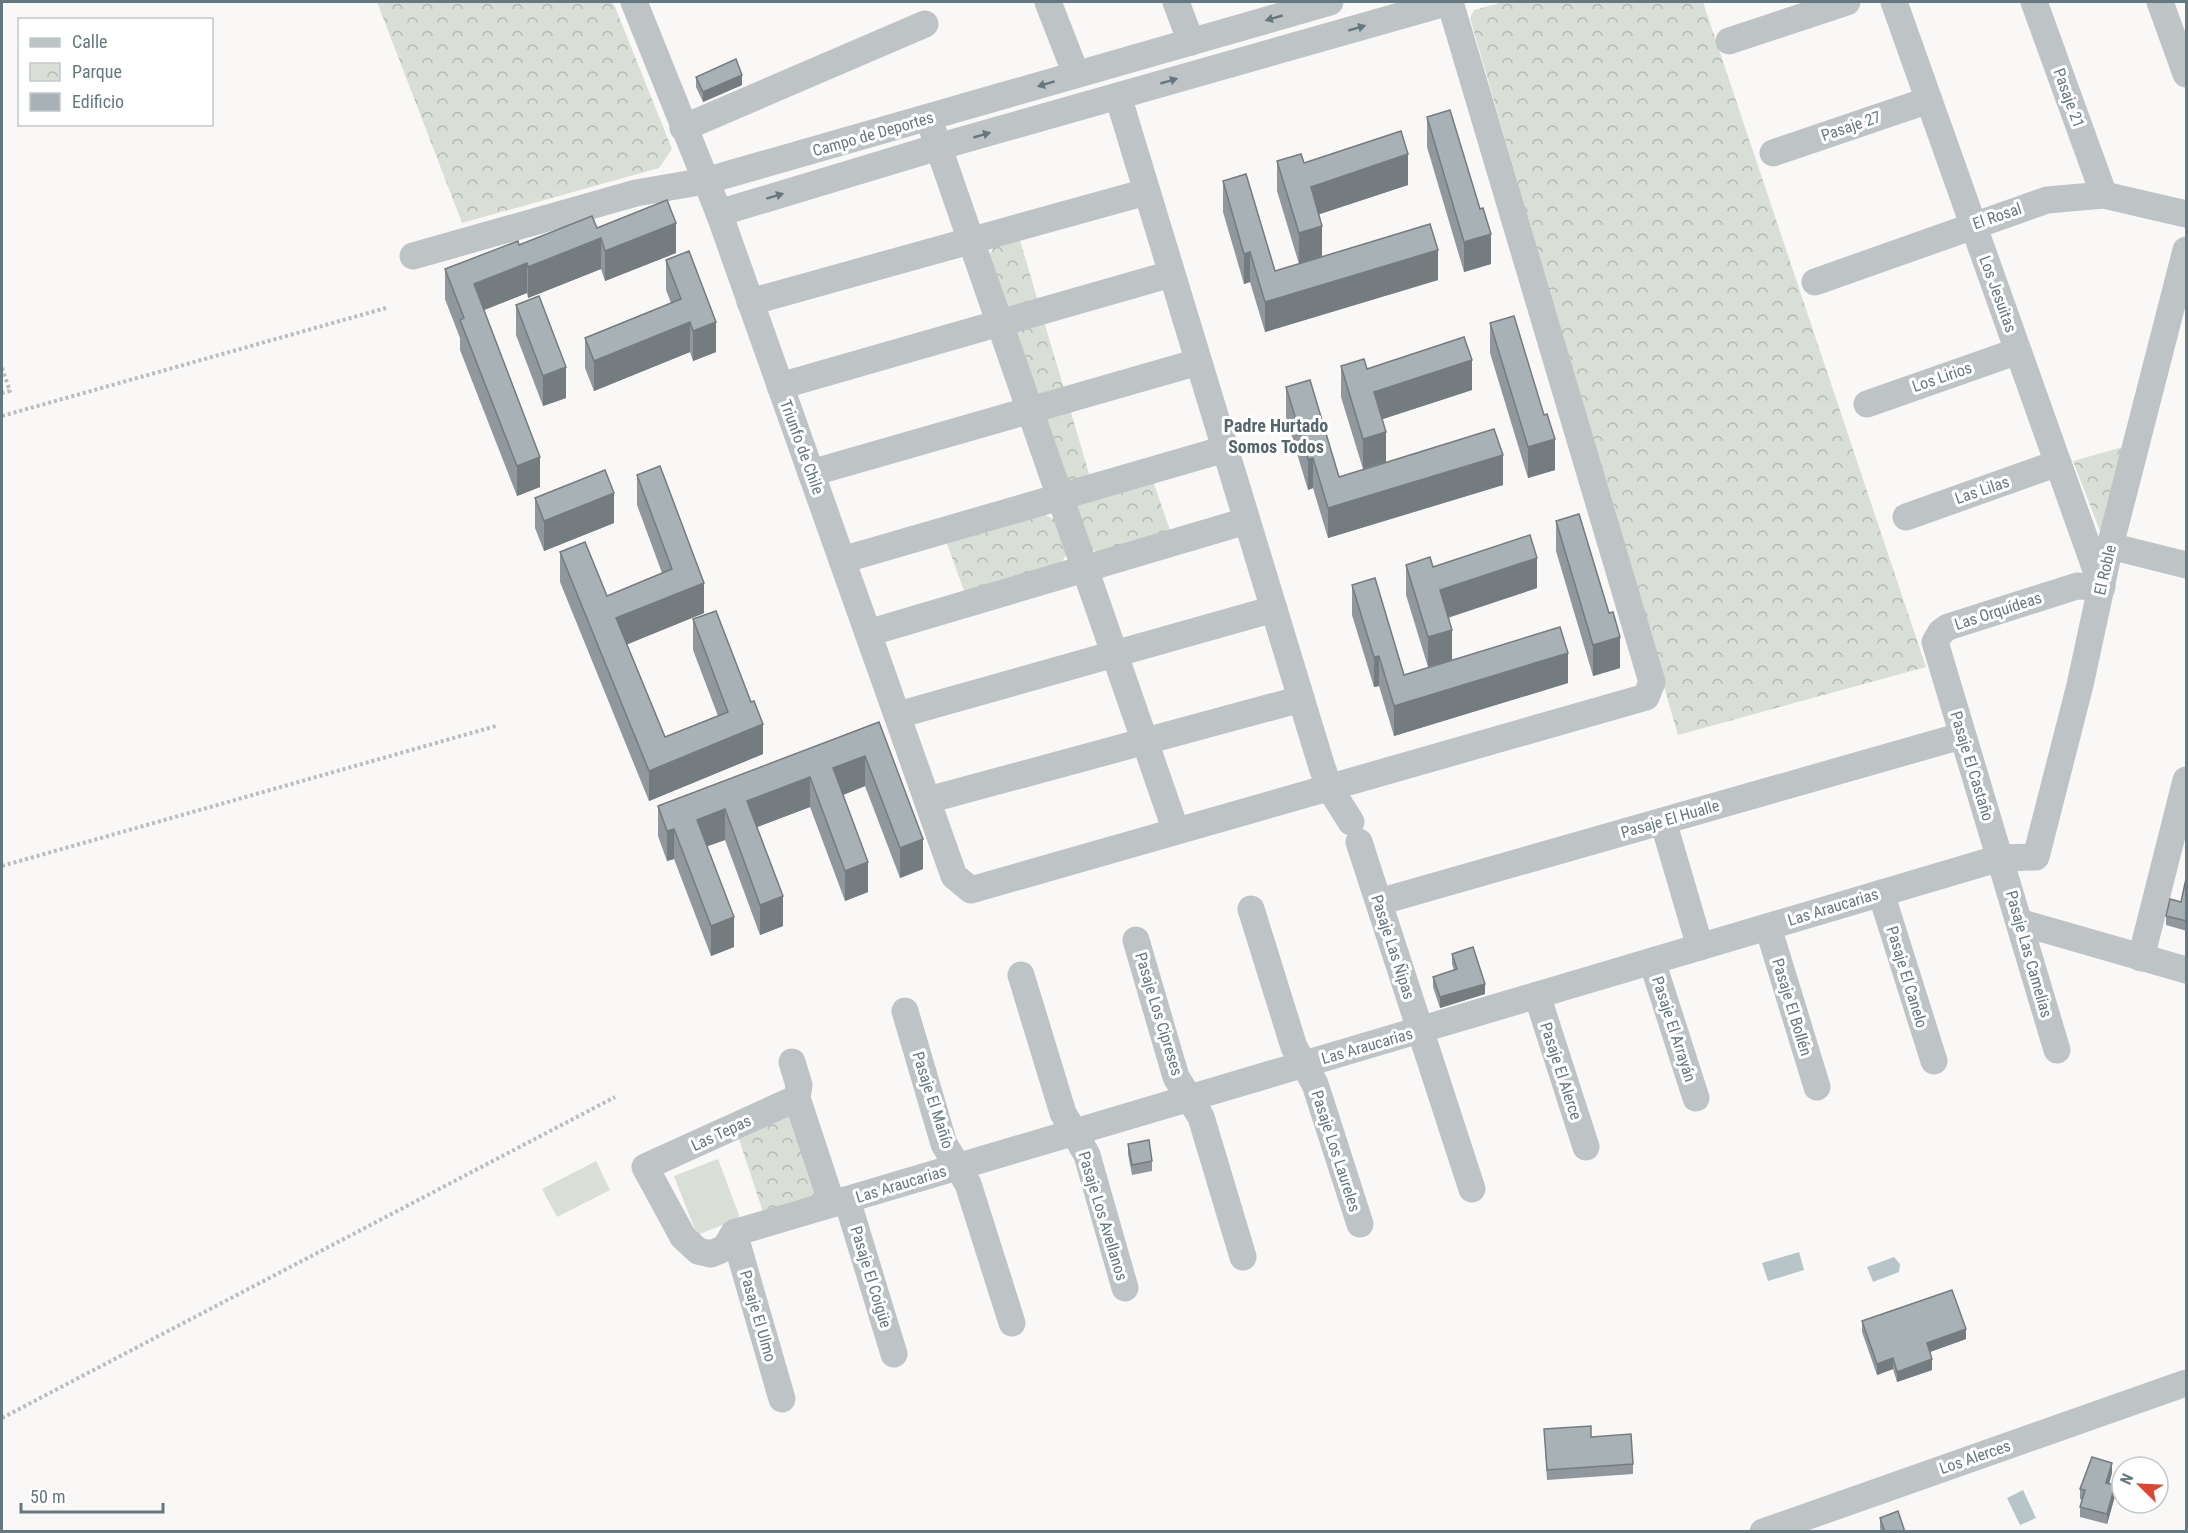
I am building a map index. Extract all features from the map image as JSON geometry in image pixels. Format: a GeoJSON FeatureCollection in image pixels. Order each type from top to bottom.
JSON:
{"type":"FeatureCollection","features":[{"type":"Feature","properties":{"kind":"street"},"geometry":{"type":"LineString","coordinates":[[1048,2],[1076,75]]}},
{"type":"Feature","properties":{"kind":"street"},"geometry":{"type":"LineString","coordinates":[[1176,2],[1191,42]]}},
{"type":"Feature","properties":{"kind":"street","name":"Campo de Deportes"},"geometry":{"type":"LineString","coordinates":[[413,256],[636,193],[705,181],[929,119],[1325,2]]}},
{"type":"Feature","properties":{"kind":"street"},"geometry":{"type":"LineString","coordinates":[[929,119],[1176,831],[1646,697],[1652,682],[1450,2]]}},
{"type":"Feature","properties":{"kind":"street","name":"Campo de Deportes"},"geometry":{"type":"LineString","coordinates":[[719,213],[938,147],[1450,2]]}},
{"type":"Feature","properties":{"kind":"street"},"geometry":{"type":"LineString","coordinates":[[1729,41],[1847,2]]}},
{"type":"Feature","properties":{"kind":"street","name":"Los Jesuitas"},"geometry":{"type":"LineString","coordinates":[[1894,2],[2102,587]]}},
{"type":"Feature","properties":{"kind":"street","name":"Pasaje 21"},"geometry":{"type":"LineString","coordinates":[[2034,2],[2104,195]]}},
{"type":"Feature","properties":{"kind":"street"},"geometry":{"type":"LineString","coordinates":[[2160,2],[2187,74]]}},
{"type":"Feature","properties":{"kind":"street","name":"Triunfo de Chile"},"geometry":{"type":"LineString","coordinates":[[642,4],[683,128],[719,213],[954,876],[971,890],[1176,831]]}},
{"type":"Feature","properties":{"kind":"street"},"geometry":{"type":"LineString","coordinates":[[683,128],[925,24]]}},
{"type":"Feature","properties":{"kind":"street","name":"Pasaje Las Ñipas"},"geometry":{"type":"LineString","coordinates":[[1118,96],[1329,787],[1355,832],[1420,1030],[1427,1043],[1472,1189]]}},
{"type":"Feature","properties":{"kind":"street","name":"Pasaje 27"},"geometry":{"type":"LineString","coordinates":[[1773,153],[1929,100]]}},
{"type":"Feature","properties":{"kind":"street"},"geometry":{"type":"LineString","coordinates":[[750,302],[1146,192]]}},
{"type":"Feature","properties":{"kind":"street","name":"El Rosal"},"geometry":{"type":"LineString","coordinates":[[1815,282],[1973,224],[2047,200],[2104,195],[2187,214]]}},
{"type":"Feature","properties":{"kind":"street","name":"El Roble"},"geometry":{"type":"LineString","coordinates":[[2000,858],[2036,857],[2110,546],[2187,250]]}},
{"type":"Feature","properties":{"kind":"street"},"geometry":{"type":"LineString","coordinates":[[780,386],[1171,274]]}},
{"type":"Feature","properties":{"kind":"street","name":"Los Lirios"},"geometry":{"type":"LineString","coordinates":[[1867,404],[2018,351]]}},
{"type":"Feature","properties":{"kind":"street"},"geometry":{"type":"LineString","coordinates":[[811,473],[1198,362]]}},
{"type":"Feature","properties":{"kind":"street"},"geometry":{"type":"LineString","coordinates":[[842,560],[1225,449]]}},
{"type":"Feature","properties":{"kind":"street","name":"Las Lilas"},"geometry":{"type":"LineString","coordinates":[[1906,517],[2058,464]]}},
{"type":"Feature","properties":{"kind":"street"},"geometry":{"type":"LineString","coordinates":[[868,633],[1246,521]]}},
{"type":"Feature","properties":{"kind":"street"},"geometry":{"type":"LineString","coordinates":[[2110,546],[2187,565]]}},
{"type":"Feature","properties":{"kind":"street","name":"Las Orquídeas"},"geometry":{"type":"LineString","coordinates":[[1945,675],[1935,642],[1941,632],[1948,627],[2076,586],[2102,587]]}},
{"type":"Feature","properties":{"kind":"street"},"geometry":{"type":"LineString","coordinates":[[898,716],[1274,609]]}},
{"type":"Feature","properties":{"kind":"street","name":"Pasaje El Castaño"},"geometry":{"type":"LineString","coordinates":[[1945,675],[1961,735],[2000,858]]}},
{"type":"Feature","properties":{"kind":"street"},"geometry":{"type":"LineString","coordinates":[[928,800],[1301,699]]}},
{"type":"Feature","properties":{"kind":"street","name":"Pasaje El Hualle"},"geometry":{"type":"LineString","coordinates":[[1379,902],[1961,735]]}},
{"type":"Feature","properties":{"kind":"street"},"geometry":{"type":"LineString","coordinates":[[2140,958],[2187,780]]}},
{"type":"Feature","properties":{"kind":"street"},"geometry":{"type":"LineString","coordinates":[[1663,821],[1700,946]]}},
{"type":"Feature","properties":{"kind":"street","name":"Las Araucarias"},"geometry":{"type":"LineString","coordinates":[[734,1233],[2000,858]]}},
{"type":"Feature","properties":{"kind":"street","name":"Pasaje Las Camelias"},"geometry":{"type":"LineString","coordinates":[[2000,858],[2056,1050]]}},
{"type":"Feature","properties":{"kind":"street","name":"Pasaje El Canelo"},"geometry":{"type":"LineString","coordinates":[[1881,893],[1934,1061]]}},
{"type":"Feature","properties":{"kind":"street","name":"Pasaje Los Laureles"},"geometry":{"type":"LineString","coordinates":[[1251,909],[1294,1047],[1315,1084],[1360,1224]]}},
{"type":"Feature","properties":{"kind":"street"},"geometry":{"type":"LineString","coordinates":[[2019,922],[2187,970]]}},
{"type":"Feature","properties":{"kind":"street","name":"Pasaje El Bollén"},"geometry":{"type":"LineString","coordinates":[[1768,927],[1817,1087]]}},
{"type":"Feature","properties":{"kind":"street","name":"Pasaje Los Cipreses"},"geometry":{"type":"LineString","coordinates":[[1136,940],[1176,1077],[1201,1117],[1243,1257]]}},
{"type":"Feature","properties":{"kind":"street","name":"Pasaje El Arrayán"},"geometry":{"type":"LineString","coordinates":[[1652,961],[1696,1098]]}},
{"type":"Feature","properties":{"kind":"street","name":"Pasaje Los Avellanos"},"geometry":{"type":"LineString","coordinates":[[1021,975],[1063,1113],[1087,1155],[1125,1288]]}},
{"type":"Feature","properties":{"kind":"street","name":"Pasaje El Alerce"},"geometry":{"type":"LineString","coordinates":[[1537,995],[1586,1147]]}},
{"type":"Feature","properties":{"kind":"street","name":"Pasaje El Mañío"},"geometry":{"type":"LineString","coordinates":[[905,1011],[944,1144],[968,1184],[1012,1323]]}},
{"type":"Feature","properties":{"kind":"street","name":"Pasaje El Coigüe"},"geometry":{"type":"LineString","coordinates":[[792,1062],[799,1084],[797,1098],[840,1202],[894,1354]]}},
{"type":"Feature","properties":{"kind":"street","name":"Las Tepas"},"geometry":{"type":"LineString","coordinates":[[734,1233],[725,1248],[711,1254],[690,1245],[645,1167],[797,1098]]}},
{"type":"Feature","properties":{"kind":"street","name":"Pasaje El Ulmo"},"geometry":{"type":"LineString","coordinates":[[734,1233],[782,1398]]}},
{"type":"Feature","properties":{"kind":"street","name":"Los Alerces"},"geometry":{"type":"LineString","coordinates":[[1763,1532],[2187,1383]]}},
{"type":"Feature","properties":{"kind":"path"},"geometry":{"type":"LineString","coordinates":[[2,416],[386,308]]}},
{"type":"Feature","properties":{"kind":"path"},"geometry":{"type":"LineString","coordinates":[[2,368],[10,391],[2,393]]}},
{"type":"Feature","properties":{"kind":"path"},"geometry":{"type":"LineString","coordinates":[[2,866],[496,726]]}},
{"type":"Feature","properties":{"kind":"path"},"geometry":{"type":"LineString","coordinates":[[2,1418],[615,1097]]}},
{"type":"Feature","properties":{"kind":"green space"},"geometry":{"type":"Polygon","coordinates":[[[377,2],[613,2],[672,149],[659,168],[462,223],[377,2]]]}},
{"type":"Feature","properties":{"kind":"green space"},"geometry":{"type":"Polygon","coordinates":[[[1503,2],[1703,2],[1926,667],[1678,735],[1470,18],[1474,10],[1503,2]]]}},
{"type":"Feature","properties":{"kind":"green space"},"geometry":{"type":"Polygon","coordinates":[[[1019,237],[1096,497],[1153,481],[1170,530],[1097,552],[1087,547],[990,254],[995,244],[1019,237]]]}},
{"type":"Feature","properties":{"kind":"green space"},"geometry":{"type":"Polygon","coordinates":[[[2123,447],[2100,531],[2073,461],[2123,447]]]}},
{"type":"Feature","properties":{"kind":"green space"},"geometry":{"type":"Polygon","coordinates":[[[1043,514],[1056,520],[1068,552],[1060,565],[964,591],[946,541],[1043,514]]]}},
{"type":"Feature","properties":{"kind":"green space"},"geometry":{"type":"Polygon","coordinates":[[[791,1109],[821,1199],[765,1218],[735,1127],[791,1109]]]}},
{"type":"Feature","properties":{"kind":"green space"},"geometry":{"type":"Polygon","coordinates":[[[718,1159],[740,1218],[697,1235],[674,1176],[718,1159]]]}},
{"type":"Feature","properties":{"kind":"green space"},"geometry":{"type":"Polygon","coordinates":[[[596,1161],[610,1190],[557,1217],[542,1189],[596,1161]]]}},
{"type":"Feature","properties":{"kind":"shaded area"},"geometry":{"type":"Polygon","coordinates":[[[1799,1252],[1804,1270],[1768,1281],[1762,1263],[1799,1252]]]}},
{"type":"Feature","properties":{"kind":"shaded area"},"geometry":{"type":"Polygon","coordinates":[[[1894,1257],[1900,1264],[1899,1272],[1873,1282],[1867,1267],[1894,1257]]]}},
{"type":"Feature","properties":{"kind":"shaded area"},"geometry":{"type":"Polygon","coordinates":[[[2023,1490],[2036,1518],[2020,1525],[2007,1498],[2023,1490]]]}},
{"type":"Feature","properties":{"kind":"building"},"geometry":{"type":"Polygon","coordinates":[[[736,59],[742,75],[703,92],[696,77],[736,59]]]}},
{"type":"Feature","properties":{"kind":"building"},"geometry":{"type":"Polygon","coordinates":[[[1450,110],[1480,209],[1483,208],[1491,234],[1464,242],[1427,117],[1450,110]]]}},
{"type":"Feature","properties":{"kind":"building"},"geometry":{"type":"Polygon","coordinates":[[[1401,131],[1408,154],[1311,187],[1322,226],[1299,233],[1277,161],[1301,154],[1304,163],[1401,131]]]}},
{"type":"Feature","properties":{"kind":"building"},"geometry":{"type":"Polygon","coordinates":[[[1246,174],[1275,271],[1430,224],[1438,250],[1265,302],[1250,252],[1244,254],[1223,181],[1246,174]]]}},
{"type":"Feature","properties":{"kind":"building"},"geometry":{"type":"Polygon","coordinates":[[[667,200],[676,223],[605,251],[601,238],[528,267],[527,263],[474,284],[540,457],[517,466],[460,320],[464,318],[445,269],[518,241],[519,245],[592,216],[597,228],[667,200]]]}},
{"type":"Feature","properties":{"kind":"building"},"geometry":{"type":"Polygon","coordinates":[[[689,251],[716,322],[693,331],[690,322],[594,361],[585,338],[681,299],[666,260],[689,251]]]}},
{"type":"Feature","properties":{"kind":"building"},"geometry":{"type":"Polygon","coordinates":[[[539,296],[566,367],[543,376],[516,305],[539,296]]]}},
{"type":"Feature","properties":{"kind":"building"},"geometry":{"type":"Polygon","coordinates":[[[1514,316],[1544,415],[1547,414],[1555,439],[1528,447],[1490,323],[1514,316]]]}},
{"type":"Feature","properties":{"kind":"building"},"geometry":{"type":"Polygon","coordinates":[[[1464,337],[1472,360],[1374,392],[1386,432],[1363,439],[1341,366],[1364,359],[1367,369],[1464,337]]]}},
{"type":"Feature","properties":{"kind":"building"},"geometry":{"type":"Polygon","coordinates":[[[1310,380],[1339,477],[1494,429],[1503,455],[1328,508],[1313,458],[1308,459],[1286,387],[1310,380]]]}},
{"type":"Feature","properties":{"kind":"building"},"geometry":{"type":"Polygon","coordinates":[[[660,466],[704,583],[616,618],[665,737],[728,712],[693,619],[716,611],[751,702],[754,701],[763,724],[649,771],[560,552],[585,542],[607,596],[672,569],[637,475],[660,466]]]}},
{"type":"Feature","properties":{"kind":"building"},"geometry":{"type":"Polygon","coordinates":[[[605,470],[614,493],[544,521],[535,498],[605,470]]]}},
{"type":"Feature","properties":{"kind":"building"},"geometry":{"type":"Polygon","coordinates":[[[1579,514],[1609,613],[1613,612],[1620,637],[1593,645],[1556,521],[1579,514]]]}},
{"type":"Feature","properties":{"kind":"building"},"geometry":{"type":"Polygon","coordinates":[[[1530,535],[1537,558],[1440,590],[1452,630],[1428,637],[1406,565],[1430,557],[1433,567],[1530,535]]]}},
{"type":"Feature","properties":{"kind":"building"},"geometry":{"type":"Polygon","coordinates":[[[1375,578],[1404,675],[1560,627],[1568,653],[1394,706],[1379,656],[1374,657],[1352,585],[1375,578]]]}},
{"type":"Feature","properties":{"kind":"building"},"geometry":{"type":"Polygon","coordinates":[[[879,722],[923,839],[900,848],[865,756],[833,768],[868,862],[845,871],[810,777],[747,801],[783,896],[760,905],[725,809],[697,820],[734,917],[711,926],[674,829],[667,831],[658,806],[879,722]]]}},
{"type":"Feature","properties":{"kind":"building"},"geometry":{"type":"Polygon","coordinates":[[[2187,874],[2187,921],[2166,916],[2170,899],[2181,902],[2187,874]]]}},
{"type":"Feature","properties":{"kind":"building"},"geometry":{"type":"Polygon","coordinates":[[[1473,947],[1485,984],[1440,997],[1433,977],[1457,969],[1452,954],[1473,947]]]}},
{"type":"Feature","properties":{"kind":"building"},"geometry":{"type":"Polygon","coordinates":[[[1149,1140],[1152,1161],[1132,1165],[1128,1144],[1149,1140]]]}},
{"type":"Feature","properties":{"kind":"building"},"geometry":{"type":"Polygon","coordinates":[[[1952,1290],[1966,1329],[1927,1343],[1932,1359],[1897,1372],[1893,1358],[1877,1364],[1862,1321],[1952,1290]]]}},
{"type":"Feature","properties":{"kind":"building"},"geometry":{"type":"Polygon","coordinates":[[[1591,1426],[1591,1437],[1631,1434],[1633,1464],[1547,1470],[1544,1429],[1591,1426]]]}},
{"type":"Feature","properties":{"kind":"building"},"geometry":{"type":"Polygon","coordinates":[[[2092,1457],[2110,1462],[2106,1483],[2110,1484],[2110,1503],[2107,1514],[2080,1507],[2085,1490],[2080,1489],[2092,1457]]]}},
{"type":"Feature","properties":{"kind":"building"},"geometry":{"type":"Polygon","coordinates":[[[1898,1511],[1905,1532],[1885,1532],[1880,1518],[1898,1511]]]}},
{"type":"Feature","properties":{"kind":"district","name":"Padre Hurtado Somos Todos"},"geometry":{"type":"Point","coordinates":[1276,435]}}]}
